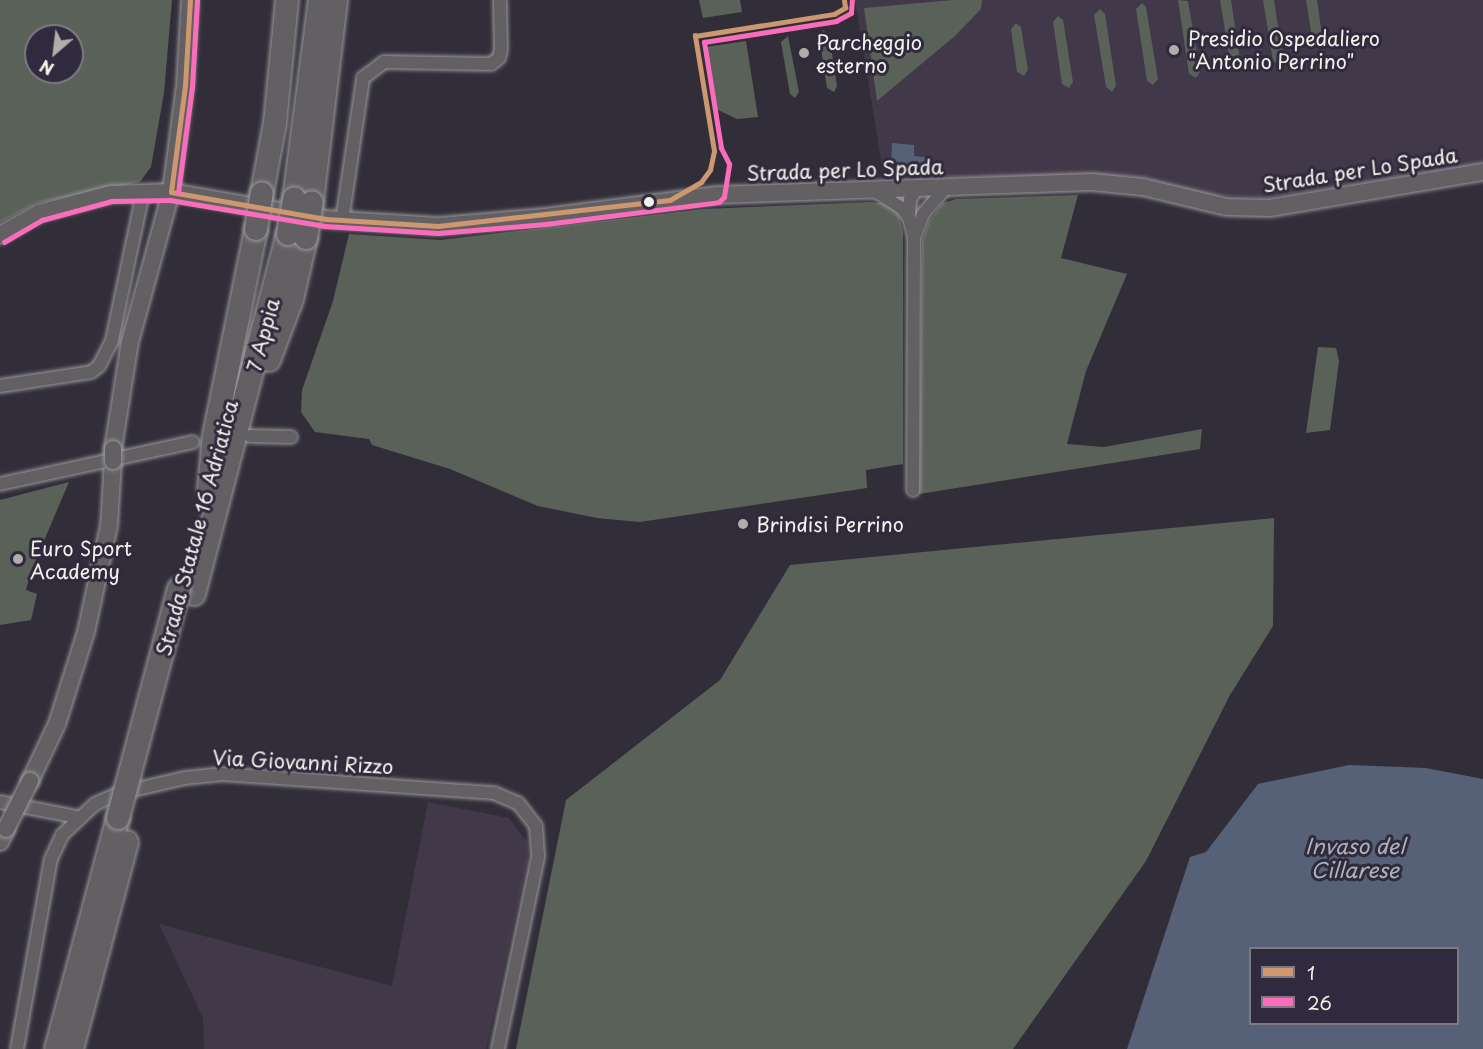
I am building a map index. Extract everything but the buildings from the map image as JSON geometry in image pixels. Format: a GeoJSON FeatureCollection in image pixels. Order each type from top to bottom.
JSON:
{"type":"FeatureCollection","features":[{"type":"Feature","properties":{"kind":"highway"},"geometry":{"type":"LineString","coordinates":[[286,0],[275,123],[287,198]]}},
{"type":"Feature","properties":{"kind":"highway"},"geometry":{"type":"LineString","coordinates":[[287,198],[305,0]]}},
{"type":"Feature","properties":{"kind":"highway"},"geometry":{"type":"LineString","coordinates":[[215,490],[214,436],[281,233],[320,0]]}},
{"type":"Feature","properties":{"kind":"highway"},"geometry":{"type":"LineString","coordinates":[[281,233],[287,198],[336,0]]}},
{"type":"Feature","properties":{"kind":"highway","name":"7 Appia"},"geometry":{"type":"LineString","coordinates":[[126,818],[215,490],[281,233]]}},
{"type":"Feature","properties":{"kind":"highway"},"geometry":{"type":"LineString","coordinates":[[56,1049],[126,818]]}},
{"type":"Feature","properties":{"kind":"highway"},"geometry":{"type":"LineString","coordinates":[[72,1049],[126,818]]}},
{"type":"Feature","properties":{"kind":"street"},"geometry":{"type":"LineString","coordinates":[[3,835],[57,724],[76,669],[103,563],[113,455],[130,342],[171,192],[185,86],[190,0]]}},
{"type":"Feature","properties":{"kind":"street"},"geometry":{"type":"LineString","coordinates":[[342,221],[363,78],[384,62],[491,64],[499,58],[501,49],[500,0]]}},
{"type":"Feature","properties":{"kind":"street","name":"Strada per Lo Spada"},"geometry":{"type":"LineString","coordinates":[[0,235],[39,213],[111,194],[171,192],[342,221],[438,226],[491,223],[717,195],[1118,184],[1247,208],[1294,205],[1483,172]]}},
{"type":"Feature","properties":{"kind":"street"},"geometry":{"type":"LineString","coordinates":[[914,237],[922,214],[946,188]]}},
{"type":"Feature","properties":{"kind":"street"},"geometry":{"type":"LineString","coordinates":[[916,189],[922,214]]}},
{"type":"Feature","properties":{"kind":"street"},"geometry":{"type":"LineString","coordinates":[[913,490],[914,237],[909,218],[910,200],[916,189]]}},
{"type":"Feature","properties":{"kind":"street"},"geometry":{"type":"LineString","coordinates":[[873,190],[891,200],[909,218]]}},
{"type":"Feature","properties":{"kind":"street"},"geometry":{"type":"LineString","coordinates":[[0,386],[91,372],[99,366],[112,340],[143,193]]}},
{"type":"Feature","properties":{"kind":"street"},"geometry":{"type":"LineString","coordinates":[[250,436],[291,437]]}},
{"type":"Feature","properties":{"kind":"street"},"geometry":{"type":"LineString","coordinates":[[0,484],[192,442]]}},
{"type":"Feature","properties":{"kind":"street","name":"Via Giovanni Rizzo"},"geometry":{"type":"LineString","coordinates":[[17,1049],[51,859],[62,835],[77,818],[120,794],[185,778],[221,774],[494,793],[518,803],[536,826],[538,857],[498,1049]]}},
{"type":"Feature","properties":{"kind":"street"},"geometry":{"type":"LineString","coordinates":[[0,802],[77,818]]}},
{"type":"Feature","properties":{"kind":"shaded area"},"geometry":{"type":"Polygon","coordinates":[[[0,0],[172,0],[164,93],[151,167],[140,182],[37,203],[0,223],[0,0]]]}},
{"type":"Feature","properties":{"kind":"shaded area"},"geometry":{"type":"Polygon","coordinates":[[[699,0],[740,0],[742,12],[703,18],[699,0]]]}},
{"type":"Feature","properties":{"kind":"shaded area","name":"Presidio Ospedaliero \"Antonio Perrino\""},"geometry":{"type":"Polygon","coordinates":[[[855,0],[1483,0],[1483,163],[1267,198],[1193,194],[1128,176],[959,177],[883,172],[855,0]]]}},
{"type":"Feature","properties":{"kind":"shaded area"},"geometry":{"type":"Polygon","coordinates":[[[953,0],[982,0],[981,9],[955,36],[877,101],[864,8],[953,0]]]}},
{"type":"Feature","properties":{"kind":"shaded area"},"geometry":{"type":"Polygon","coordinates":[[[1178,0],[1188,1],[1200,72],[1196,78],[1189,74],[1178,0]]]}},
{"type":"Feature","properties":{"kind":"shaded area"},"geometry":{"type":"Polygon","coordinates":[[[1220,0],[1231,0],[1241,66],[1237,72],[1231,67],[1220,0]]]}},
{"type":"Feature","properties":{"kind":"shaded area"},"geometry":{"type":"Polygon","coordinates":[[[1263,0],[1274,0],[1283,59],[1279,65],[1273,61],[1263,0]]]}},
{"type":"Feature","properties":{"kind":"shaded area"},"geometry":{"type":"Polygon","coordinates":[[[1306,0],[1317,0],[1323,42],[1320,48],[1313,44],[1306,0]]]}},
{"type":"Feature","properties":{"kind":"shaded area"},"geometry":{"type":"Polygon","coordinates":[[[1142,3],[1146,7],[1158,79],[1153,85],[1147,81],[1136,9],[1142,3]]]}},
{"type":"Feature","properties":{"kind":"shaded area"},"geometry":{"type":"Polygon","coordinates":[[[1100,9],[1105,14],[1116,86],[1112,92],[1106,87],[1094,15],[1100,9]]]}},
{"type":"Feature","properties":{"kind":"shaded area"},"geometry":{"type":"Polygon","coordinates":[[[1058,16],[1063,20],[1073,82],[1069,88],[1062,84],[1053,22],[1058,16]]]}},
{"type":"Feature","properties":{"kind":"shaded area"},"geometry":{"type":"Polygon","coordinates":[[[1016,23],[1021,27],[1028,70],[1024,76],[1017,72],[1011,29],[1016,23]]]}},
{"type":"Feature","properties":{"kind":"shaded area"},"geometry":{"type":"Polygon","coordinates":[[[823,30],[829,34],[837,86],[834,92],[827,88],[819,36],[823,30]]]}},
{"type":"Feature","properties":{"kind":"shaded area"},"geometry":{"type":"Polygon","coordinates":[[[788,36],[799,92],[795,98],[790,94],[781,42],[788,36]]]}},
{"type":"Feature","properties":{"kind":"shaded area"},"geometry":{"type":"Polygon","coordinates":[[[746,41],[758,117],[737,119],[716,109],[706,47],[746,41]]]}},
{"type":"Feature","properties":{"kind":"shaded area"},"geometry":{"type":"Polygon","coordinates":[[[1078,195],[1061,258],[1127,274],[1086,371],[1067,444],[1104,447],[1202,429],[1200,449],[919,494],[922,241],[929,221],[943,203],[956,199],[1078,195]]]}},
{"type":"Feature","properties":{"kind":"shaded area"},"geometry":{"type":"Polygon","coordinates":[[[871,202],[888,204],[899,215],[903,232],[903,464],[866,470],[867,488],[640,522],[597,518],[538,506],[450,469],[372,445],[369,439],[315,432],[301,412],[302,390],[333,301],[349,234],[440,240],[704,209],[871,202]]]}},
{"type":"Feature","properties":{"kind":"shaded area"},"geometry":{"type":"Polygon","coordinates":[[[1318,347],[1336,348],[1339,361],[1330,430],[1306,433],[1318,347]]]}},
{"type":"Feature","properties":{"kind":"shaded area","name":"Euro Sport Academy"},"geometry":{"type":"Polygon","coordinates":[[[69,482],[31,571],[26,590],[37,594],[31,620],[0,625],[0,500],[69,482]]]}},
{"type":"Feature","properties":{"kind":"shaded area"},"geometry":{"type":"Polygon","coordinates":[[[1274,518],[1273,626],[1230,695],[1146,861],[1013,1049],[516,1049],[566,800],[720,680],[790,565],[1274,518]]]}},
{"type":"Feature","properties":{"kind":"shaded area"},"geometry":{"type":"Polygon","coordinates":[[[428,802],[509,818],[527,842],[528,858],[486,1049],[204,1049],[203,1018],[159,924],[392,986],[428,802]]]}},
{"type":"Feature","properties":{"kind":"water"},"geometry":{"type":"Polygon","coordinates":[[[892,143],[914,145],[914,156],[925,157],[924,169],[891,166],[892,143]]]}},
{"type":"Feature","properties":{"kind":"water","name":"Invaso del Cillarese"},"geometry":{"type":"Polygon","coordinates":[[[1349,765],[1426,768],[1483,779],[1483,1049],[1127,1049],[1190,857],[1206,852],[1258,784],[1349,765]]]}},
{"type":"Feature","properties":{"kind":"transit line","name":"1"},"geometry":{"type":"LineString","coordinates":[[171,192],[185,86],[190,0]]}},
{"type":"Feature","properties":{"kind":"transit line","name":"26"},"geometry":{"type":"LineString","coordinates":[[178,193],[192,87],[197,0]]}},
{"type":"Feature","properties":{"kind":"transit line","name":"1"},"geometry":{"type":"LineString","coordinates":[[695,36],[834,14],[845,8],[844,0]]}},
{"type":"Feature","properties":{"kind":"transit line","name":"26"},"geometry":{"type":"LineString","coordinates":[[4,242],[42,220],[112,201],[170,200],[325,226],[438,233],[546,224],[719,202],[724,197],[729,164],[721,148],[704,42],[836,21],[851,13],[852,0]]}},
{"type":"Feature","properties":{"kind":"transit line","name":"1"},"geometry":{"type":"LineString","coordinates":[[171,192],[326,219],[438,226],[670,200],[701,182],[710,170],[714,151],[695,36]]}},
{"type":"Feature","properties":{"kind":"place","name":"Presidio Ospedaliero \"Antonio Perrino\""},"geometry":{"type":"Point","coordinates":[1174,50]}},
{"type":"Feature","properties":{"kind":"place","name":"Parcheggio esterno"},"geometry":{"type":"Point","coordinates":[804,53]}},
{"type":"Feature","properties":{"kind":"place","name":"Brindisi Perrino"},"geometry":{"type":"Point","coordinates":[743,524]}},
{"type":"Feature","properties":{"kind":"place","name":"Euro Sport Academy"},"geometry":{"type":"Point","coordinates":[18,559]}}]}
